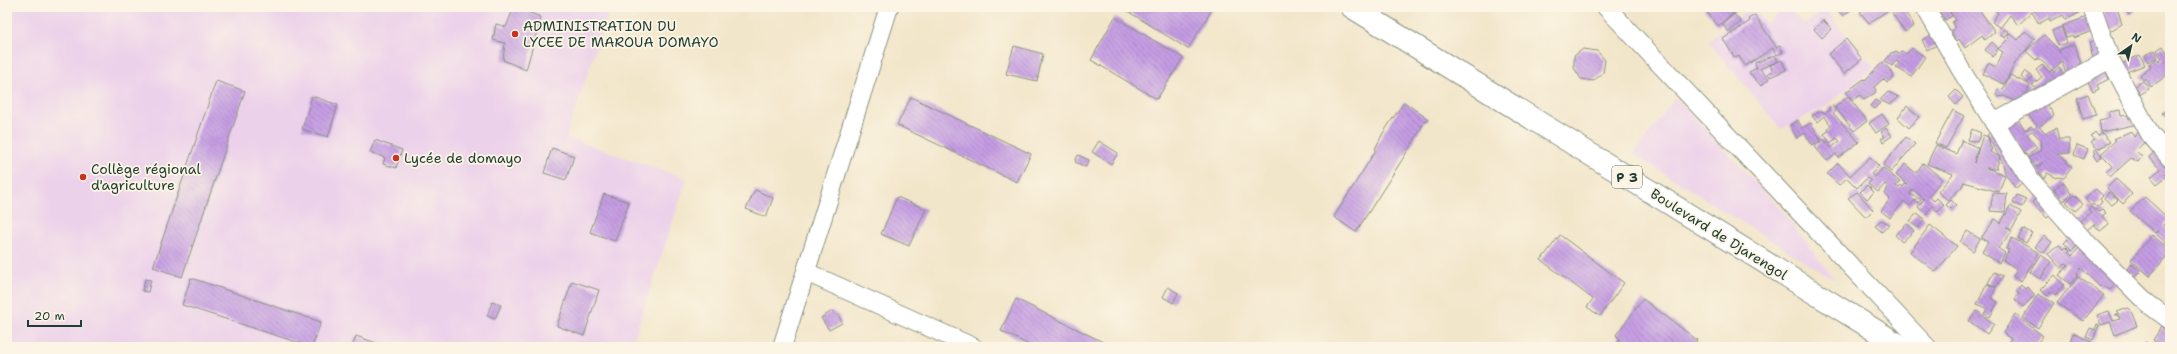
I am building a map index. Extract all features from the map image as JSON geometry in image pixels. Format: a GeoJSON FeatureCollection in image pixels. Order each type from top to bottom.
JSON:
{"type":"FeatureCollection","features":[{"type":"Feature","properties":{"kind":"main road","name":"Boulevard de Djarengol"},"geometry":{"type":"LineString","coordinates":[[1352,7],[1902,347]]}},
{"type":"Feature","properties":{"kind":"street"},"geometry":{"type":"LineString","coordinates":[[782,347],[888,7]]}},
{"type":"Feature","properties":{"kind":"street"},"geometry":{"type":"LineString","coordinates":[[1606,7],[1927,347]]}},
{"type":"Feature","properties":{"kind":"street"},"geometry":{"type":"LineString","coordinates":[[1925,7],[1994,123],[2029,178],[2082,238],[2147,303],[2170,320]]}},
{"type":"Feature","properties":{"kind":"street"},"geometry":{"type":"LineString","coordinates":[[2092,7],[2110,59],[2150,134],[2170,158]]}},
{"type":"Feature","properties":{"kind":"street"},"geometry":{"type":"LineString","coordinates":[[1994,123],[2110,59]]}},
{"type":"Feature","properties":{"kind":"street"},"geometry":{"type":"LineString","coordinates":[[806,272],[973,347]]}},
{"type":"Feature","properties":{"kind":"shaded area","name":"Lycée de domayo"},"geometry":{"type":"Polygon","coordinates":[[[7,7],[610,7],[566,137],[687,179],[631,347],[7,347],[7,7]]]}},
{"type":"Feature","properties":{"kind":"shaded area"},"geometry":{"type":"Polygon","coordinates":[[[1752,7],[1767,24],[1786,7],[1806,24],[1824,9],[1874,67],[1824,107],[1781,129],[1708,41],[1752,7]]]}},
{"type":"Feature","properties":{"kind":"shaded area"},"geometry":{"type":"Polygon","coordinates":[[[1675,97],[1784,213],[1835,280],[1634,155],[1675,97]]]}},
{"type":"Feature","properties":{"kind":"building","name":"ADMINISTRATION DU LYCEE DE MAROUA DOMAYO"},"geometry":{"type":"Polygon","coordinates":[[[514,7],[541,17],[526,70],[503,60],[505,43],[493,40],[496,24],[506,27],[514,7]]]}},
{"type":"Feature","properties":{"kind":"building"},"geometry":{"type":"Polygon","coordinates":[[[1121,7],[1212,7],[1213,8],[1188,49],[1121,7]]]}},
{"type":"Feature","properties":{"kind":"building"},"geometry":{"type":"Polygon","coordinates":[[[1703,7],[1736,7],[1738,9],[1718,26],[1703,7]]]}},
{"type":"Feature","properties":{"kind":"building"},"geometry":{"type":"Polygon","coordinates":[[[1835,7],[1851,7],[1852,9],[1843,16],[1835,7]]]}},
{"type":"Feature","properties":{"kind":"building"},"geometry":{"type":"Polygon","coordinates":[[[1868,7],[1893,7],[1869,23],[1860,12],[1868,7]]]}},
{"type":"Feature","properties":{"kind":"building"},"geometry":{"type":"Polygon","coordinates":[[[1893,7],[1902,7],[1914,26],[1905,32],[1892,13],[1895,11],[1893,7]]]}},
{"type":"Feature","properties":{"kind":"building"},"geometry":{"type":"Polygon","coordinates":[[[1937,7],[1946,7],[1952,16],[1945,20],[1937,7]]]}},
{"type":"Feature","properties":{"kind":"building"},"geometry":{"type":"Polygon","coordinates":[[[1954,7],[1975,7],[1973,9],[1974,11],[1978,8],[1995,32],[1985,40],[1982,35],[1965,48],[1959,39],[1956,42],[1951,31],[1955,29],[1952,22],[1956,20],[1949,10],[1954,7]]]}},
{"type":"Feature","properties":{"kind":"building"},"geometry":{"type":"Polygon","coordinates":[[[1993,7],[2032,7],[2034,11],[2040,7],[2082,7],[2084,10],[2066,20],[2063,15],[2050,22],[2049,18],[2039,24],[2032,12],[2018,25],[2010,15],[2000,28],[1992,22],[1998,13],[1993,7]]]}},
{"type":"Feature","properties":{"kind":"building"},"geometry":{"type":"Polygon","coordinates":[[[2117,7],[2122,24],[2110,31],[2102,9],[2117,7]]]}},
{"type":"Feature","properties":{"kind":"building"},"geometry":{"type":"Polygon","coordinates":[[[2136,7],[2138,10],[2129,15],[2125,8],[2136,7]]]}},
{"type":"Feature","properties":{"kind":"building"},"geometry":{"type":"Polygon","coordinates":[[[1734,14],[1741,22],[1729,32],[1722,24],[1734,14]]]}},
{"type":"Feature","properties":{"kind":"building"},"geometry":{"type":"Polygon","coordinates":[[[1755,15],[1776,47],[1780,45],[1783,52],[1777,55],[1773,48],[1745,66],[1739,56],[1735,58],[1723,39],[1750,21],[1748,19],[1755,15]]]}},
{"type":"Feature","properties":{"kind":"building"},"geometry":{"type":"Polygon","coordinates":[[[1115,17],[1183,58],[1157,99],[1091,60],[1115,17]]]}},
{"type":"Feature","properties":{"kind":"building"},"geometry":{"type":"Polygon","coordinates":[[[2087,17],[2092,31],[2074,38],[2073,36],[2066,38],[2062,26],[2087,17]]]}},
{"type":"Feature","properties":{"kind":"building"},"geometry":{"type":"Polygon","coordinates":[[[1823,20],[1832,29],[1822,38],[1814,29],[1823,20]]]}},
{"type":"Feature","properties":{"kind":"building"},"geometry":{"type":"Polygon","coordinates":[[[2061,27],[2067,43],[2058,45],[2052,31],[2061,27]]]}},
{"type":"Feature","properties":{"kind":"building"},"geometry":{"type":"Polygon","coordinates":[[[2004,29],[2009,32],[2005,38],[2000,35],[2004,29]]]}},
{"type":"Feature","properties":{"kind":"building"},"geometry":{"type":"Polygon","coordinates":[[[2025,31],[2035,39],[2016,62],[2004,84],[1983,74],[1988,63],[1996,67],[2003,52],[1998,49],[2010,37],[2008,35],[2010,33],[2018,40],[2025,31]]]}},
{"type":"Feature","properties":{"kind":"building"},"geometry":{"type":"Polygon","coordinates":[[[1937,32],[1943,42],[1927,50],[1922,40],[1937,32]]]}},
{"type":"Feature","properties":{"kind":"building"},"geometry":{"type":"Polygon","coordinates":[[[2044,35],[2060,53],[2059,50],[2075,44],[2082,68],[2066,74],[2062,62],[2052,70],[2038,58],[2036,60],[2026,51],[2044,35]]]}},
{"type":"Feature","properties":{"kind":"building"},"geometry":{"type":"Polygon","coordinates":[[[1846,39],[1862,59],[1844,74],[1828,54],[1846,39]]]}},
{"type":"Feature","properties":{"kind":"building"},"geometry":{"type":"Polygon","coordinates":[[[2100,40],[2103,60],[2094,63],[2089,42],[2100,40]]]}},
{"type":"Feature","properties":{"kind":"building"},"geometry":{"type":"Polygon","coordinates":[[[1992,42],[1998,48],[1993,57],[1985,50],[1992,42]]]}},
{"type":"Feature","properties":{"kind":"building"},"geometry":{"type":"Polygon","coordinates":[[[1014,46],[1043,54],[1037,81],[1006,74],[1014,46]]]}},
{"type":"Feature","properties":{"kind":"building"},"geometry":{"type":"Polygon","coordinates":[[[2163,46],[2170,57],[2170,73],[2151,87],[2145,78],[2143,80],[2140,76],[2151,67],[2149,64],[2157,59],[2159,62],[2162,59],[2157,50],[2163,46]]]}},
{"type":"Feature","properties":{"kind":"building"},"geometry":{"type":"Polygon","coordinates":[[[1912,48],[1925,57],[1911,77],[1896,67],[1899,63],[1896,61],[1892,66],[1885,61],[1892,52],[1894,53],[1895,51],[1899,54],[1902,51],[1906,54],[1912,48]]]}},
{"type":"Feature","properties":{"kind":"building"},"geometry":{"type":"Polygon","coordinates":[[[1583,49],[1597,51],[1605,60],[1603,73],[1593,81],[1581,79],[1574,68],[1574,56],[1583,49]]]}},
{"type":"Feature","properties":{"kind":"building"},"geometry":{"type":"Polygon","coordinates":[[[2155,50],[2158,57],[2148,62],[2145,55],[2155,50]]]}},
{"type":"Feature","properties":{"kind":"building"},"geometry":{"type":"Polygon","coordinates":[[[1775,55],[1778,61],[1760,69],[1769,79],[1761,86],[1749,72],[1757,68],[1755,63],[1775,55]]]}},
{"type":"Feature","properties":{"kind":"building"},"geometry":{"type":"Polygon","coordinates":[[[2140,55],[2145,65],[2124,73],[2121,64],[2140,55]]]}},
{"type":"Feature","properties":{"kind":"building"},"geometry":{"type":"Polygon","coordinates":[[[1782,60],[1786,70],[1770,77],[1768,73],[1773,71],[1770,65],[1782,60]]]}},
{"type":"Feature","properties":{"kind":"building"},"geometry":{"type":"Polygon","coordinates":[[[1883,62],[1892,72],[1894,78],[1887,83],[1883,79],[1874,87],[1876,90],[1875,93],[1864,100],[1860,95],[1853,100],[1846,92],[1864,79],[1865,80],[1883,62]]]}},
{"type":"Feature","properties":{"kind":"building"},"geometry":{"type":"Polygon","coordinates":[[[2042,65],[2050,72],[2051,70],[2054,72],[2059,67],[2064,75],[2040,92],[2032,85],[2042,77],[2036,70],[2042,65]]]}},
{"type":"Feature","properties":{"kind":"building"},"geometry":{"type":"Polygon","coordinates":[[[2104,68],[2109,79],[2097,85],[2099,89],[2093,92],[2086,77],[2104,68]]]}},
{"type":"Feature","properties":{"kind":"building"},"geometry":{"type":"Polygon","coordinates":[[[2025,71],[2033,77],[2028,83],[2021,77],[2025,71]]]}},
{"type":"Feature","properties":{"kind":"building"},"geometry":{"type":"Polygon","coordinates":[[[2010,75],[2030,85],[2022,104],[2004,96],[1998,97],[1996,94],[1998,89],[2003,90],[2010,75]]]}},
{"type":"Feature","properties":{"kind":"building"},"geometry":{"type":"Polygon","coordinates":[[[216,81],[245,91],[182,277],[153,267],[216,81]]]}},
{"type":"Feature","properties":{"kind":"building"},"geometry":{"type":"Polygon","coordinates":[[[2143,81],[2149,89],[2138,96],[2133,88],[2143,81]]]}},
{"type":"Feature","properties":{"kind":"building"},"geometry":{"type":"Polygon","coordinates":[[[1956,90],[1963,97],[1956,105],[1949,97],[1956,90]]]}},
{"type":"Feature","properties":{"kind":"building"},"geometry":{"type":"Polygon","coordinates":[[[1888,92],[1899,97],[1890,105],[1880,100],[1888,92]]]}},
{"type":"Feature","properties":{"kind":"building"},"geometry":{"type":"Polygon","coordinates":[[[2088,94],[2096,115],[2083,119],[2077,98],[2088,94]]]}},
{"type":"Feature","properties":{"kind":"building"},"geometry":{"type":"Polygon","coordinates":[[[312,96],[338,105],[328,137],[302,129],[312,96]]]}},
{"type":"Feature","properties":{"kind":"building"},"geometry":{"type":"Polygon","coordinates":[[[1848,96],[1867,121],[1854,131],[1835,107],[1848,96]]]}},
{"type":"Feature","properties":{"kind":"building"},"geometry":{"type":"Polygon","coordinates":[[[911,97],[1031,154],[1017,182],[897,125],[911,97]]]}},
{"type":"Feature","properties":{"kind":"building"},"geometry":{"type":"Polygon","coordinates":[[[1875,100],[1880,103],[1874,109],[1870,106],[1875,100]]]}},
{"type":"Feature","properties":{"kind":"building"},"geometry":{"type":"Polygon","coordinates":[[[2044,100],[2054,115],[2039,127],[2046,133],[2056,128],[2059,139],[2069,139],[2070,153],[2057,154],[2068,161],[2066,162],[2072,167],[2064,178],[2057,178],[2047,173],[2044,179],[2037,170],[2043,162],[2036,167],[2028,158],[2041,150],[2040,139],[2032,131],[2027,134],[2037,148],[2026,155],[2007,126],[2017,118],[2025,130],[2031,126],[2034,129],[2037,126],[2026,112],[2044,100]]]}},
{"type":"Feature","properties":{"kind":"building"},"geometry":{"type":"Polygon","coordinates":[[[1404,102],[1428,119],[1426,122],[1425,121],[1414,141],[1356,232],[1334,217],[1376,150],[1375,149],[1383,133],[1404,102]]]}},
{"type":"Feature","properties":{"kind":"building"},"geometry":{"type":"Polygon","coordinates":[[[1832,105],[1836,111],[1833,113],[1859,142],[1838,158],[1836,154],[1827,161],[1815,147],[1824,139],[1831,148],[1840,141],[1837,138],[1830,143],[1824,134],[1830,130],[1828,128],[1831,125],[1824,116],[1817,122],[1812,116],[1821,111],[1825,113],[1830,110],[1829,108],[1832,105]]]}},
{"type":"Feature","properties":{"kind":"building"},"geometry":{"type":"Polygon","coordinates":[[[1907,106],[1919,117],[1909,128],[1898,118],[1907,106]]]}},
{"type":"Feature","properties":{"kind":"building"},"geometry":{"type":"Polygon","coordinates":[[[2170,107],[2170,123],[2162,113],[2170,107]]]}},
{"type":"Feature","properties":{"kind":"building"},"geometry":{"type":"Polygon","coordinates":[[[1953,110],[1964,116],[1946,148],[1935,143],[1953,110]]]}},
{"type":"Feature","properties":{"kind":"building"},"geometry":{"type":"Polygon","coordinates":[[[2120,110],[2121,116],[2128,115],[2129,119],[2136,117],[2138,124],[2101,132],[2099,120],[2109,118],[2109,112],[2120,110]]]}},
{"type":"Feature","properties":{"kind":"building"},"geometry":{"type":"Polygon","coordinates":[[[1882,114],[1889,124],[1876,133],[1869,123],[1882,114]]]}},
{"type":"Feature","properties":{"kind":"building"},"geometry":{"type":"Polygon","coordinates":[[[1798,120],[1802,128],[1811,123],[1821,141],[1812,145],[1805,133],[1797,138],[1790,125],[1798,120]]]}},
{"type":"Feature","properties":{"kind":"building"},"geometry":{"type":"Polygon","coordinates":[[[1996,127],[2026,180],[2016,189],[2005,173],[2003,164],[1987,135],[1996,127]]]}},
{"type":"Feature","properties":{"kind":"building"},"geometry":{"type":"Polygon","coordinates":[[[1886,128],[1892,136],[1883,142],[1881,139],[1885,137],[1881,132],[1886,128]]]}},
{"type":"Feature","properties":{"kind":"building"},"geometry":{"type":"Polygon","coordinates":[[[1972,129],[1981,133],[1977,142],[1968,140],[1972,129]]]}},
{"type":"Feature","properties":{"kind":"building"},"geometry":{"type":"Polygon","coordinates":[[[2140,130],[2148,138],[2136,151],[2142,157],[2138,162],[2131,158],[2110,177],[2106,172],[2113,166],[2101,154],[2116,140],[2114,139],[2131,131],[2134,137],[2140,130]]]}},
{"type":"Feature","properties":{"kind":"building"},"geometry":{"type":"Polygon","coordinates":[[[2095,132],[2098,136],[2102,133],[2110,142],[2098,149],[2091,142],[2095,139],[2091,136],[2095,132]]]}},
{"type":"Feature","properties":{"kind":"building"},"geometry":{"type":"Polygon","coordinates":[[[1983,135],[1988,137],[1990,147],[1992,148],[1990,152],[2000,157],[1996,169],[1986,168],[2005,175],[1999,192],[1964,182],[1961,188],[1948,200],[1938,192],[1953,174],[1927,164],[1936,145],[1956,154],[1962,140],[1978,148],[1974,163],[1983,135]]]}},
{"type":"Feature","properties":{"kind":"building"},"geometry":{"type":"Polygon","coordinates":[[[1906,137],[1915,144],[1891,172],[1883,165],[1906,137]]]}},
{"type":"Feature","properties":{"kind":"building"},"geometry":{"type":"Polygon","coordinates":[[[375,140],[402,150],[396,168],[383,164],[385,158],[370,152],[375,140]]]}},
{"type":"Feature","properties":{"kind":"building"},"geometry":{"type":"Polygon","coordinates":[[[1099,141],[1118,153],[1111,164],[1092,152],[1099,141]]]}},
{"type":"Feature","properties":{"kind":"building"},"geometry":{"type":"Polygon","coordinates":[[[2077,145],[2088,149],[2084,159],[2074,155],[2077,145]]]}},
{"type":"Feature","properties":{"kind":"building"},"geometry":{"type":"Polygon","coordinates":[[[552,148],[574,156],[566,180],[544,173],[552,148]]]}},
{"type":"Feature","properties":{"kind":"building"},"geometry":{"type":"Polygon","coordinates":[[[2096,149],[2102,157],[2097,161],[2093,155],[2095,153],[2093,151],[2096,149]]]}},
{"type":"Feature","properties":{"kind":"building"},"geometry":{"type":"Polygon","coordinates":[[[2158,149],[2170,162],[2170,169],[2165,174],[2167,176],[2157,184],[2151,177],[2160,169],[2149,157],[2158,149]]]}},
{"type":"Feature","properties":{"kind":"building"},"geometry":{"type":"Polygon","coordinates":[[[1078,155],[1089,160],[1086,167],[1075,162],[1078,155]]]}},
{"type":"Feature","properties":{"kind":"building"},"geometry":{"type":"Polygon","coordinates":[[[1870,157],[1879,166],[1871,174],[1875,177],[1883,168],[1900,182],[1896,186],[1899,188],[1901,185],[1903,187],[1905,184],[1908,185],[1896,175],[1905,164],[1916,173],[1923,163],[1942,179],[1929,196],[1934,201],[1937,198],[1944,205],[1938,212],[1932,206],[1926,214],[1918,207],[1924,199],[1912,189],[1910,194],[1921,200],[1918,203],[1915,200],[1910,206],[1904,201],[1890,218],[1881,211],[1890,199],[1885,194],[1888,187],[1885,184],[1878,192],[1868,184],[1871,181],[1867,178],[1857,188],[1847,178],[1839,185],[1827,174],[1838,163],[1850,176],[1870,157]]]}},
{"type":"Feature","properties":{"kind":"building"},"geometry":{"type":"Polygon","coordinates":[[[2116,179],[2132,194],[2123,204],[2107,188],[2116,179]]]}},
{"type":"Feature","properties":{"kind":"building"},"geometry":{"type":"Polygon","coordinates":[[[2063,182],[2071,194],[2064,201],[2054,189],[2063,182]]]}},
{"type":"Feature","properties":{"kind":"building"},"geometry":{"type":"Polygon","coordinates":[[[1867,185],[1874,192],[1867,199],[1860,192],[1867,185]]]}},
{"type":"Feature","properties":{"kind":"building"},"geometry":{"type":"Polygon","coordinates":[[[2096,189],[2103,196],[2100,199],[2102,202],[2097,207],[2093,204],[2091,206],[2085,199],[2096,189]]]}},
{"type":"Feature","properties":{"kind":"building"},"geometry":{"type":"Polygon","coordinates":[[[755,190],[773,198],[766,217],[746,209],[755,190]]]}},
{"type":"Feature","properties":{"kind":"building"},"geometry":{"type":"Polygon","coordinates":[[[1857,192],[1873,210],[1866,217],[1848,198],[1857,192]]]}},
{"type":"Feature","properties":{"kind":"building"},"geometry":{"type":"Polygon","coordinates":[[[2109,192],[2118,200],[2112,205],[2104,198],[2109,192]]]}},
{"type":"Feature","properties":{"kind":"building"},"geometry":{"type":"Polygon","coordinates":[[[1993,193],[2007,194],[2005,212],[1990,211],[1993,193]]]}},
{"type":"Feature","properties":{"kind":"building"},"geometry":{"type":"Polygon","coordinates":[[[604,194],[629,202],[615,241],[590,232],[604,194]]]}},
{"type":"Feature","properties":{"kind":"building"},"geometry":{"type":"Polygon","coordinates":[[[2040,194],[2056,210],[2047,218],[2032,202],[2040,194]]]}},
{"type":"Feature","properties":{"kind":"building"},"geometry":{"type":"Polygon","coordinates":[[[2017,195],[2026,199],[2022,207],[2013,203],[2017,195]]]}},
{"type":"Feature","properties":{"kind":"building"},"geometry":{"type":"Polygon","coordinates":[[[2074,195],[2083,204],[2075,211],[2066,202],[2074,195]]]}},
{"type":"Feature","properties":{"kind":"building"},"geometry":{"type":"Polygon","coordinates":[[[897,197],[926,209],[909,246],[881,234],[897,197]]]}},
{"type":"Feature","properties":{"kind":"building"},"geometry":{"type":"Polygon","coordinates":[[[2145,197],[2169,219],[2163,225],[2169,232],[2170,247],[2156,234],[2158,230],[2155,233],[2130,211],[2145,197]]]}},
{"type":"Feature","properties":{"kind":"building"},"geometry":{"type":"Polygon","coordinates":[[[1951,200],[1956,205],[1951,209],[1946,205],[1951,200]]]}},
{"type":"Feature","properties":{"kind":"building"},"geometry":{"type":"Polygon","coordinates":[[[2010,206],[2021,212],[2012,230],[2006,227],[2012,232],[1998,248],[2005,253],[1999,263],[1982,252],[1988,242],[1981,238],[1995,219],[2001,223],[2010,206]]]}},
{"type":"Feature","properties":{"kind":"building"},"geometry":{"type":"Polygon","coordinates":[[[2091,207],[2099,212],[2102,209],[2106,213],[2102,216],[2109,224],[2100,231],[2094,224],[2087,230],[2080,221],[2091,212],[2088,209],[2091,207]]]}},
{"type":"Feature","properties":{"kind":"building"},"geometry":{"type":"Polygon","coordinates":[[[1917,213],[1925,219],[1918,228],[1910,221],[1917,213]]]}},
{"type":"Feature","properties":{"kind":"building"},"geometry":{"type":"Polygon","coordinates":[[[1881,220],[1889,224],[1882,232],[1875,226],[1881,220]]]}},
{"type":"Feature","properties":{"kind":"building"},"geometry":{"type":"Polygon","coordinates":[[[1908,224],[1914,231],[1902,242],[1895,235],[1904,227],[1903,226],[1908,224]]]}},
{"type":"Feature","properties":{"kind":"building"},"geometry":{"type":"Polygon","coordinates":[[[1930,225],[1957,246],[1936,272],[1910,252],[1930,225]]]}},
{"type":"Feature","properties":{"kind":"building"},"geometry":{"type":"Polygon","coordinates":[[[2023,229],[2032,233],[2026,243],[2018,239],[2023,229]]]}},
{"type":"Feature","properties":{"kind":"building"},"geometry":{"type":"Polygon","coordinates":[[[1967,231],[1980,239],[1973,251],[1960,242],[1967,231]]]}},
{"type":"Feature","properties":{"kind":"building"},"geometry":{"type":"Polygon","coordinates":[[[1560,235],[1624,283],[1600,316],[1587,307],[1593,299],[1541,260],[1560,235]]]}},
{"type":"Feature","properties":{"kind":"building"},"geometry":{"type":"Polygon","coordinates":[[[2152,235],[2170,250],[2170,252],[2150,276],[2131,260],[2152,235]]]}},
{"type":"Feature","properties":{"kind":"building"},"geometry":{"type":"Polygon","coordinates":[[[2044,236],[2052,242],[2044,253],[2035,247],[2044,236]]]}},
{"type":"Feature","properties":{"kind":"building"},"geometry":{"type":"Polygon","coordinates":[[[2012,238],[2039,253],[2021,281],[2013,276],[2017,269],[2003,260],[2009,250],[2006,249],[2012,238]]]}},
{"type":"Feature","properties":{"kind":"building"},"geometry":{"type":"Polygon","coordinates":[[[2069,238],[2077,246],[2072,251],[2064,243],[2069,238]]]}},
{"type":"Feature","properties":{"kind":"building"},"geometry":{"type":"Polygon","coordinates":[[[2084,242],[2120,280],[2110,290],[2102,285],[2100,287],[2081,268],[2077,273],[2079,274],[2070,284],[2059,275],[2069,265],[2066,263],[2061,269],[2048,254],[2059,245],[2064,249],[2066,247],[2070,251],[2068,253],[2072,256],[2084,242]]]}},
{"type":"Feature","properties":{"kind":"building"},"geometry":{"type":"Polygon","coordinates":[[[2041,255],[2051,262],[2040,279],[2030,272],[2041,255]]]}},
{"type":"Feature","properties":{"kind":"building"},"geometry":{"type":"Polygon","coordinates":[[[2132,263],[2141,271],[2135,277],[2127,269],[2132,263]]]}},
{"type":"Feature","properties":{"kind":"building"},"geometry":{"type":"Polygon","coordinates":[[[1994,272],[2003,276],[1996,287],[1988,283],[1994,272]]]}},
{"type":"Feature","properties":{"kind":"building"},"geometry":{"type":"Polygon","coordinates":[[[2055,275],[2064,285],[2055,295],[2051,291],[2047,296],[2040,290],[2055,275]]]}},
{"type":"Feature","properties":{"kind":"building"},"geometry":{"type":"Polygon","coordinates":[[[2078,277],[2104,295],[2083,321],[2057,303],[2078,277]]]}},
{"type":"Feature","properties":{"kind":"building"},"geometry":{"type":"Polygon","coordinates":[[[191,278],[321,322],[312,347],[182,305],[191,278]]]}},
{"type":"Feature","properties":{"kind":"building"},"geometry":{"type":"Polygon","coordinates":[[[145,279],[151,280],[148,292],[142,291],[145,279]]]}},
{"type":"Feature","properties":{"kind":"building"},"geometry":{"type":"Polygon","coordinates":[[[572,281],[599,290],[584,336],[557,326],[572,281]]]}},
{"type":"Feature","properties":{"kind":"building"},"geometry":{"type":"Polygon","coordinates":[[[1987,284],[1996,288],[1991,298],[1998,302],[1990,317],[1984,314],[1987,309],[1977,304],[1987,284]]]}},
{"type":"Feature","properties":{"kind":"building"},"geometry":{"type":"Polygon","coordinates":[[[2021,285],[2025,289],[2027,287],[2035,295],[2023,307],[2015,299],[2019,294],[2016,291],[2021,285]]]}},
{"type":"Feature","properties":{"kind":"building"},"geometry":{"type":"Polygon","coordinates":[[[1168,287],[1178,293],[1173,303],[1163,297],[1168,287]]]}},
{"type":"Feature","properties":{"kind":"building"},"geometry":{"type":"Polygon","coordinates":[[[2038,294],[2054,303],[2038,328],[2023,318],[2038,294]]]}},
{"type":"Feature","properties":{"kind":"building"},"geometry":{"type":"Polygon","coordinates":[[[1016,299],[1113,347],[1034,347],[1001,331],[1016,299]]]}},
{"type":"Feature","properties":{"kind":"building"},"geometry":{"type":"Polygon","coordinates":[[[1643,299],[1697,340],[1692,347],[1617,347],[1615,345],[1620,339],[1616,335],[1643,299]]]}},
{"type":"Feature","properties":{"kind":"building"},"geometry":{"type":"Polygon","coordinates":[[[492,302],[501,305],[495,319],[487,316],[492,302]]]}},
{"type":"Feature","properties":{"kind":"building"},"geometry":{"type":"Polygon","coordinates":[[[2128,308],[2130,309],[2137,326],[2115,335],[2110,322],[2101,325],[2097,315],[2109,311],[2113,321],[2120,319],[2119,316],[2115,316],[2119,314],[2117,312],[2128,308]]]}},
{"type":"Feature","properties":{"kind":"building"},"geometry":{"type":"Polygon","coordinates":[[[832,311],[839,316],[842,323],[829,330],[821,318],[832,311]]]}},
{"type":"Feature","properties":{"kind":"building"},"geometry":{"type":"Polygon","coordinates":[[[1977,311],[1994,324],[1987,334],[1969,321],[1977,311]]]}},
{"type":"Feature","properties":{"kind":"building"},"geometry":{"type":"Polygon","coordinates":[[[2015,314],[2043,336],[2034,347],[2011,347],[2007,344],[2011,339],[2003,333],[2015,314]]]}},
{"type":"Feature","properties":{"kind":"building"},"geometry":{"type":"Polygon","coordinates":[[[2097,324],[2099,325],[2093,340],[2086,337],[2090,328],[2095,330],[2097,324]]]}},
{"type":"Feature","properties":{"kind":"building"},"geometry":{"type":"Polygon","coordinates":[[[2162,326],[2170,333],[2170,347],[2143,347],[2145,342],[2153,346],[2155,342],[2153,340],[2162,326]]]}},
{"type":"Feature","properties":{"kind":"building"},"geometry":{"type":"Polygon","coordinates":[[[2073,333],[2093,343],[2092,347],[2068,347],[2073,333]]]}},
{"type":"Feature","properties":{"kind":"building"},"geometry":{"type":"Polygon","coordinates":[[[356,336],[388,347],[352,347],[356,336]]]}},
{"type":"Feature","properties":{"kind":"place","name":"ADMINISTRATION DU LYCEE DE MAROUA DOMAYO"},"geometry":{"type":"Point","coordinates":[515,34]}},
{"type":"Feature","properties":{"kind":"place","name":"Lycée de domayo"},"geometry":{"type":"Point","coordinates":[396,158]}},
{"type":"Feature","properties":{"kind":"place","name":"Collège régional d'agriculture"},"geometry":{"type":"Point","coordinates":[83,177]}}]}
